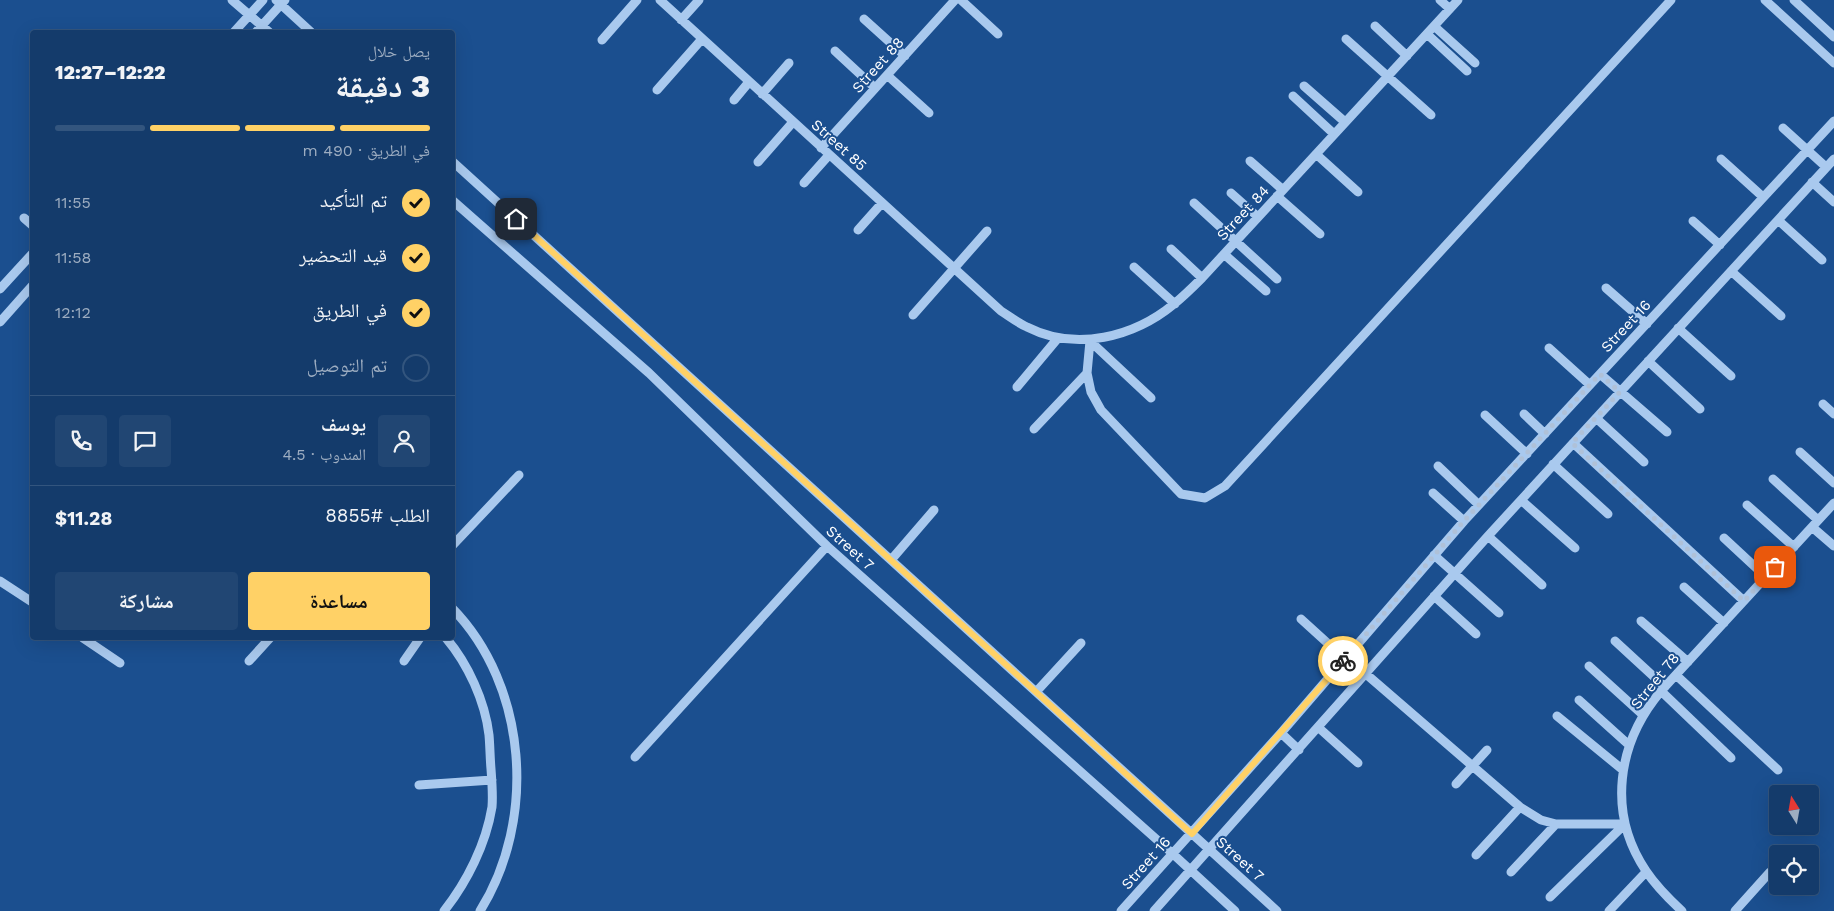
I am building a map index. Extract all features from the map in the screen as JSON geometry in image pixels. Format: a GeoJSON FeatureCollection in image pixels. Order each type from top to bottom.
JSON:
{"type":"FeatureCollection","features":[{"type":"Feature","properties":{"kind":"street"},"geometry":{"type":"LineString","coordinates":[[232,0],[250,15],[262,30],[281,2],[309,30]]}},
{"type":"Feature","properties":{"kind":"street"},"geometry":{"type":"LineString","coordinates":[[236,30],[263,0]]}},
{"type":"Feature","properties":{"kind":"street"},"geometry":{"type":"LineString","coordinates":[[602,40],[637,0]]}},
{"type":"Feature","properties":{"kind":"street","name":"Street 85"},"geometry":{"type":"LineString","coordinates":[[661,0],[1001,311]]}},
{"type":"Feature","properties":{"kind":"street"},"geometry":{"type":"LineString","coordinates":[[681,20],[699,0]]}},
{"type":"Feature","properties":{"kind":"street","name":"Street 88"},"geometry":{"type":"LineString","coordinates":[[822,148],[955,0]]}},
{"type":"Feature","properties":{"kind":"street"},"geometry":{"type":"LineString","coordinates":[[961,0],[998,34]]}},
{"type":"Feature","properties":{"kind":"street"},"geometry":{"type":"LineString","coordinates":[[1440,0],[1450,9]]}},
{"type":"Feature","properties":{"kind":"street","name":"Street 84"},"geometry":{"type":"LineString","coordinates":[[1001,311],[1028,328],[1058,338],[1090,340],[1124,334],[1175,304],[1258,218],[1458,0]]}},
{"type":"Feature","properties":{"kind":"street"},"geometry":{"type":"LineString","coordinates":[[1090,340],[1087,373],[1091,392],[1100,410],[1181,494],[1205,498],[1225,486],[1672,0]]}},
{"type":"Feature","properties":{"kind":"street"},"geometry":{"type":"LineString","coordinates":[[1765,0],[1834,63]]}},
{"type":"Feature","properties":{"kind":"street"},"geometry":{"type":"LineString","coordinates":[[1794,0],[1834,37]]}},
{"type":"Feature","properties":{"kind":"street"},"geometry":{"type":"LineString","coordinates":[[864,18],[904,56]]}},
{"type":"Feature","properties":{"kind":"street"},"geometry":{"type":"LineString","coordinates":[[1375,26],[1407,56]]}},
{"type":"Feature","properties":{"kind":"street"},"geometry":{"type":"LineString","coordinates":[[1434,26],[1475,62]]}},
{"type":"Feature","properties":{"kind":"street"},"geometry":{"type":"LineString","coordinates":[[1426,34],[1467,71]]}},
{"type":"Feature","properties":{"kind":"street"},"geometry":{"type":"LineString","coordinates":[[657,90],[702,39]]}},
{"type":"Feature","properties":{"kind":"street"},"geometry":{"type":"LineString","coordinates":[[1346,39],[1431,115]]}},
{"type":"Feature","properties":{"kind":"street"},"geometry":{"type":"LineString","coordinates":[[834,51],[875,88]]}},
{"type":"Feature","properties":{"kind":"street"},"geometry":{"type":"LineString","coordinates":[[762,94],[789,63]]}},
{"type":"Feature","properties":{"kind":"street"},"geometry":{"type":"LineString","coordinates":[[887,75],[929,113]]}},
{"type":"Feature","properties":{"kind":"street"},"geometry":{"type":"LineString","coordinates":[[734,100],[750,82]]}},
{"type":"Feature","properties":{"kind":"street"},"geometry":{"type":"LineString","coordinates":[[1304,86],[1345,122]]}},
{"type":"Feature","properties":{"kind":"street"},"geometry":{"type":"LineString","coordinates":[[1293,96],[1334,134]]}},
{"type":"Feature","properties":{"kind":"street","name":"Street 16"},"geometry":{"type":"LineString","coordinates":[[1121,911],[1281,733],[1479,504],[1834,121]]}},
{"type":"Feature","properties":{"kind":"street"},"geometry":{"type":"LineString","coordinates":[[758,162],[793,122]]}},
{"type":"Feature","properties":{"kind":"street"},"geometry":{"type":"LineString","coordinates":[[1783,128],[1826,167]]}},
{"type":"Feature","properties":{"kind":"street"},"geometry":{"type":"LineString","coordinates":[[1316,154],[1358,192]]}},
{"type":"Feature","properties":{"kind":"street"},"geometry":{"type":"LineString","coordinates":[[804,183],[829,155]]}},
{"type":"Feature","properties":{"kind":"street"},"geometry":{"type":"LineString","coordinates":[[1721,159],[1763,197]]}},
{"type":"Feature","properties":{"kind":"street"},"geometry":{"type":"LineString","coordinates":[[1154,911],[1319,728],[1454,573],[1834,159]]}},
{"type":"Feature","properties":{"kind":"street"},"geometry":{"type":"LineString","coordinates":[[1250,160],[1320,234]]}},
{"type":"Feature","properties":{"kind":"street","name":"Street 7"},"geometry":{"type":"LineString","coordinates":[[455,164],[1277,911]]}},
{"type":"Feature","properties":{"kind":"street"},"geometry":{"type":"LineString","coordinates":[[1812,182],[1834,202]]}},
{"type":"Feature","properties":{"kind":"street"},"geometry":{"type":"LineString","coordinates":[[1231,193],[1258,218]]}},
{"type":"Feature","properties":{"kind":"street","name":"Street 7"},"geometry":{"type":"LineString","coordinates":[[455,203],[650,373],[827,546],[1235,911]]}},
{"type":"Feature","properties":{"kind":"street"},"geometry":{"type":"LineString","coordinates":[[858,230],[882,203]]}},
{"type":"Feature","properties":{"kind":"street"},"geometry":{"type":"LineString","coordinates":[[1194,203],[1277,278]]}},
{"type":"Feature","properties":{"kind":"street"},"geometry":{"type":"LineString","coordinates":[[24,218],[30,223]]}},
{"type":"Feature","properties":{"kind":"street"},"geometry":{"type":"LineString","coordinates":[[1778,220],[1822,260]]}},
{"type":"Feature","properties":{"kind":"street"},"geometry":{"type":"LineString","coordinates":[[1693,221],[1720,245]]}},
{"type":"Feature","properties":{"kind":"street"},"geometry":{"type":"LineString","coordinates":[[913,315],[986,231]]}},
{"type":"Feature","properties":{"kind":"street"},"geometry":{"type":"LineString","coordinates":[[1171,250],[1202,278]]}},
{"type":"Feature","properties":{"kind":"street"},"geometry":{"type":"LineString","coordinates":[[1224,254],[1266,291]]}},
{"type":"Feature","properties":{"kind":"street"},"geometry":{"type":"LineString","coordinates":[[0,289],[30,260]]}},
{"type":"Feature","properties":{"kind":"street"},"geometry":{"type":"LineString","coordinates":[[1134,267],[1175,304]]}},
{"type":"Feature","properties":{"kind":"street"},"geometry":{"type":"LineString","coordinates":[[1731,271],[1781,316]]}},
{"type":"Feature","properties":{"kind":"street"},"geometry":{"type":"LineString","coordinates":[[0,322],[30,288]]}},
{"type":"Feature","properties":{"kind":"street"},"geometry":{"type":"LineString","coordinates":[[1606,288],[1647,324]]}},
{"type":"Feature","properties":{"kind":"street"},"geometry":{"type":"LineString","coordinates":[[1678,328],[1731,376]]}},
{"type":"Feature","properties":{"kind":"street"},"geometry":{"type":"LineString","coordinates":[[1017,387],[1058,338]]}},
{"type":"Feature","properties":{"kind":"street"},"geometry":{"type":"LineString","coordinates":[[1090,340],[1151,398]]}},
{"type":"Feature","properties":{"kind":"street"},"geometry":{"type":"LineString","coordinates":[[1549,348],[1590,385]]}},
{"type":"Feature","properties":{"kind":"street"},"geometry":{"type":"LineString","coordinates":[[1648,361],[1700,409]]}},
{"type":"Feature","properties":{"kind":"street"},"geometry":{"type":"LineString","coordinates":[[1034,429],[1087,373]]}},
{"type":"Feature","properties":{"kind":"street"},"geometry":{"type":"LineString","coordinates":[[1600,374],[1666,432]]}},
{"type":"Feature","properties":{"kind":"street"},"geometry":{"type":"LineString","coordinates":[[1823,404],[1834,414]]}},
{"type":"Feature","properties":{"kind":"street"},"geometry":{"type":"LineString","coordinates":[[1524,414],[1545,434]]}},
{"type":"Feature","properties":{"kind":"street"},"geometry":{"type":"LineString","coordinates":[[1485,415],[1526,454]]}},
{"type":"Feature","properties":{"kind":"street"},"geometry":{"type":"LineString","coordinates":[[1596,418],[1644,462]]}},
{"type":"Feature","properties":{"kind":"street"},"geometry":{"type":"LineString","coordinates":[[1572,443],[1744,601]]}},
{"type":"Feature","properties":{"kind":"street"},"geometry":{"type":"LineString","coordinates":[[1800,452],[1834,483]]}},
{"type":"Feature","properties":{"kind":"street"},"geometry":{"type":"LineString","coordinates":[[1553,464],[1608,514]]}},
{"type":"Feature","properties":{"kind":"street"},"geometry":{"type":"LineString","coordinates":[[1438,466],[1479,504]]}},
{"type":"Feature","properties":{"kind":"street"},"geometry":{"type":"LineString","coordinates":[[455,543],[519,475]]}},
{"type":"Feature","properties":{"kind":"street"},"geometry":{"type":"LineString","coordinates":[[1773,479],[1834,546]]}},
{"type":"Feature","properties":{"kind":"street"},"geometry":{"type":"LineString","coordinates":[[1433,493],[1464,521]]}},
{"type":"Feature","properties":{"kind":"street"},"geometry":{"type":"LineString","coordinates":[[1521,500],[1575,548]]}},
{"type":"Feature","properties":{"kind":"street","name":"Street 78"},"geometry":{"type":"LineString","coordinates":[[1682,911],[1646,872],[1633,849],[1625,824],[1621,797],[1623,770],[1629,745],[1643,715],[1663,689],[1834,503]]}},
{"type":"Feature","properties":{"kind":"street"},"geometry":{"type":"LineString","coordinates":[[1748,505],[1794,547]]}},
{"type":"Feature","properties":{"kind":"street"},"geometry":{"type":"LineString","coordinates":[[891,560],[934,510]]}},
{"type":"Feature","properties":{"kind":"street"},"geometry":{"type":"LineString","coordinates":[[1488,536],[1542,585]]}},
{"type":"Feature","properties":{"kind":"street"},"geometry":{"type":"LineString","coordinates":[[1724,538],[1766,577]]}},
{"type":"Feature","properties":{"kind":"street"},"geometry":{"type":"LineString","coordinates":[[634,757],[827,546]]}},
{"type":"Feature","properties":{"kind":"street"},"geometry":{"type":"LineString","coordinates":[[1434,555],[1499,614]]}},
{"type":"Feature","properties":{"kind":"street"},"geometry":{"type":"LineString","coordinates":[[0,581],[30,601]]}},
{"type":"Feature","properties":{"kind":"street"},"geometry":{"type":"LineString","coordinates":[[1684,587],[1724,623]]}},
{"type":"Feature","properties":{"kind":"street"},"geometry":{"type":"LineString","coordinates":[[1434,596],[1476,634]]}},
{"type":"Feature","properties":{"kind":"street"},"geometry":{"type":"LineString","coordinates":[[455,612],[481,645],[498,678],[510,714],[516,752],[517,790],[513,827],[503,863],[488,898],[480,911]]}},
{"type":"Feature","properties":{"kind":"street"},"geometry":{"type":"LineString","coordinates":[[1300,619],[1344,659]]}},
{"type":"Feature","properties":{"kind":"street"},"geometry":{"type":"LineString","coordinates":[[1641,621],[1688,662]]}},
{"type":"Feature","properties":{"kind":"street"},"geometry":{"type":"LineString","coordinates":[[86,640],[120,663]]}},
{"type":"Feature","properties":{"kind":"street"},"geometry":{"type":"LineString","coordinates":[[249,661],[268,640]]}},
{"type":"Feature","properties":{"kind":"street"},"geometry":{"type":"LineString","coordinates":[[404,661],[419,640]]}},
{"type":"Feature","properties":{"kind":"street"},"geometry":{"type":"LineString","coordinates":[[444,911],[469,873],[483,841],[492,808],[493,791],[489,733],[482,704],[470,674],[448,640]]}},
{"type":"Feature","properties":{"kind":"street"},"geometry":{"type":"LineString","coordinates":[[1615,641],[1731,758]]}},
{"type":"Feature","properties":{"kind":"street"},"geometry":{"type":"LineString","coordinates":[[1036,692],[1081,643]]}},
{"type":"Feature","properties":{"kind":"street"},"geometry":{"type":"LineString","coordinates":[[1589,666],[1643,715]]}},
{"type":"Feature","properties":{"kind":"street"},"geometry":{"type":"LineString","coordinates":[[1366,674],[1520,807],[1541,820],[1556,824],[1625,824]]}},
{"type":"Feature","properties":{"kind":"street"},"geometry":{"type":"LineString","coordinates":[[1676,675],[1778,770]]}},
{"type":"Feature","properties":{"kind":"street"},"geometry":{"type":"LineString","coordinates":[[1579,700],[1629,745]]}},
{"type":"Feature","properties":{"kind":"street"},"geometry":{"type":"LineString","coordinates":[[1556,716],[1623,770]]}},
{"type":"Feature","properties":{"kind":"street"},"geometry":{"type":"LineString","coordinates":[[1319,728],[1358,764]]}},
{"type":"Feature","properties":{"kind":"street"},"geometry":{"type":"LineString","coordinates":[[1281,733],[1299,750]]}},
{"type":"Feature","properties":{"kind":"street"},"geometry":{"type":"LineString","coordinates":[[1456,784],[1487,750]]}},
{"type":"Feature","properties":{"kind":"street"},"geometry":{"type":"LineString","coordinates":[[419,785],[492,780]]}},
{"type":"Feature","properties":{"kind":"street"},"geometry":{"type":"LineString","coordinates":[[1476,855],[1520,807]]}},
{"type":"Feature","properties":{"kind":"street"},"geometry":{"type":"LineString","coordinates":[[1511,872],[1556,824]]}},
{"type":"Feature","properties":{"kind":"street"},"geometry":{"type":"LineString","coordinates":[[1550,897],[1625,824]]}},
{"type":"Feature","properties":{"kind":"street"},"geometry":{"type":"LineString","coordinates":[[1609,911],[1646,872]]}},
{"type":"Feature","properties":{"kind":"street"},"geometry":{"type":"LineString","coordinates":[[1735,911],[1769,873]]}},
{"type":"Feature","properties":{"kind":"way so far"},"geometry":{"type":"LineString","coordinates":[[1343,661],[1464,521],[1600,374],[1620,392],[1572,443],[1744,601],[1775,567]]}},
{"type":"Feature","properties":{"kind":"route"},"geometry":{"type":"LineString","coordinates":[[516,219],[1192,834],[1343,661]]}}]}
